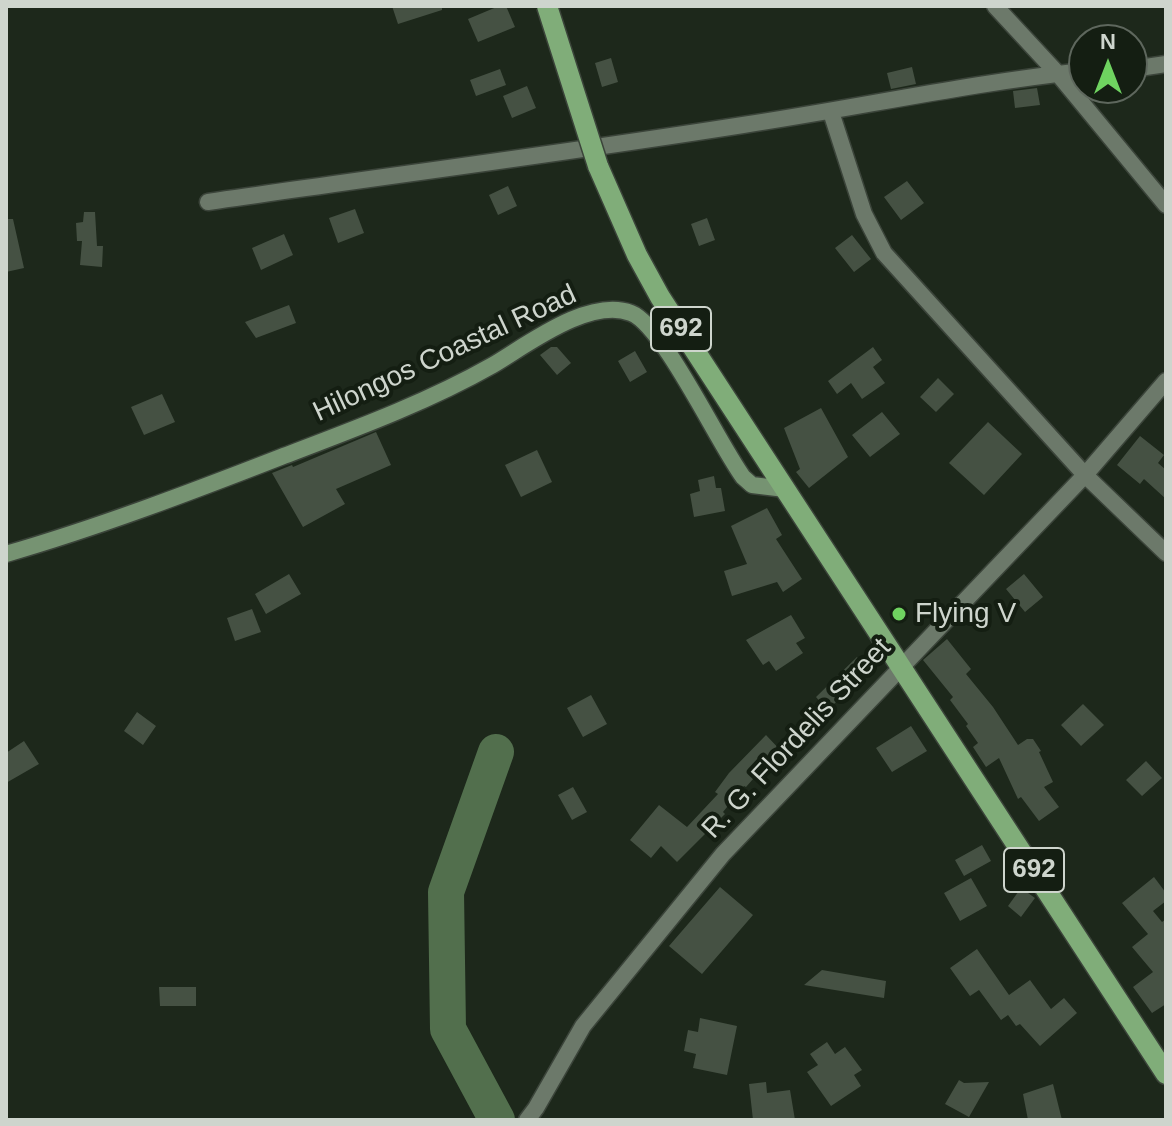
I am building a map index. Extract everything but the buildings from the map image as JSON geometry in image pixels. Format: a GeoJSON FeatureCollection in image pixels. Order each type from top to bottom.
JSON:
{"type":"FeatureCollection","features":[{"type":"Feature","properties":{"kind":"main road","name":"692"},"geometry":{"type":"LineString","coordinates":[[547,6],[598,166],[637,255],[660,297],[1166,1074]]}},
{"type":"Feature","properties":{"kind":"street"},"geometry":{"type":"LineString","coordinates":[[995,6],[1058,74],[1166,205]]}},
{"type":"Feature","properties":{"kind":"street"},"geometry":{"type":"LineString","coordinates":[[208,202],[831,112],[985,82],[1068,73]]}},
{"type":"Feature","properties":{"kind":"street"},"geometry":{"type":"LineString","coordinates":[[831,112],[864,214],[884,253],[1085,475],[1166,553]]}},
{"type":"Feature","properties":{"kind":"street","name":"Hilongos Coastal Road"},"geometry":{"type":"LineString","coordinates":[[6,554],[66,537],[337,436],[475,375],[561,325],[600,311],[619,310],[643,321],[664,345],[743,477],[752,485],[783,486]]}},
{"type":"Feature","properties":{"kind":"street","name":"R. G. Flordelis Street"},"geometry":{"type":"LineString","coordinates":[[527,1120],[583,1026],[723,854],[1085,475],[1166,381]]}},
{"type":"Feature","properties":{"kind":"waterway"},"geometry":{"type":"LineString","coordinates":[[496,752],[446,892],[448,1029],[497,1120]]}},
{"type":"Feature","properties":{"kind":"place","name":"Flying V"},"geometry":{"type":"Point","coordinates":[899,614]}}]}
